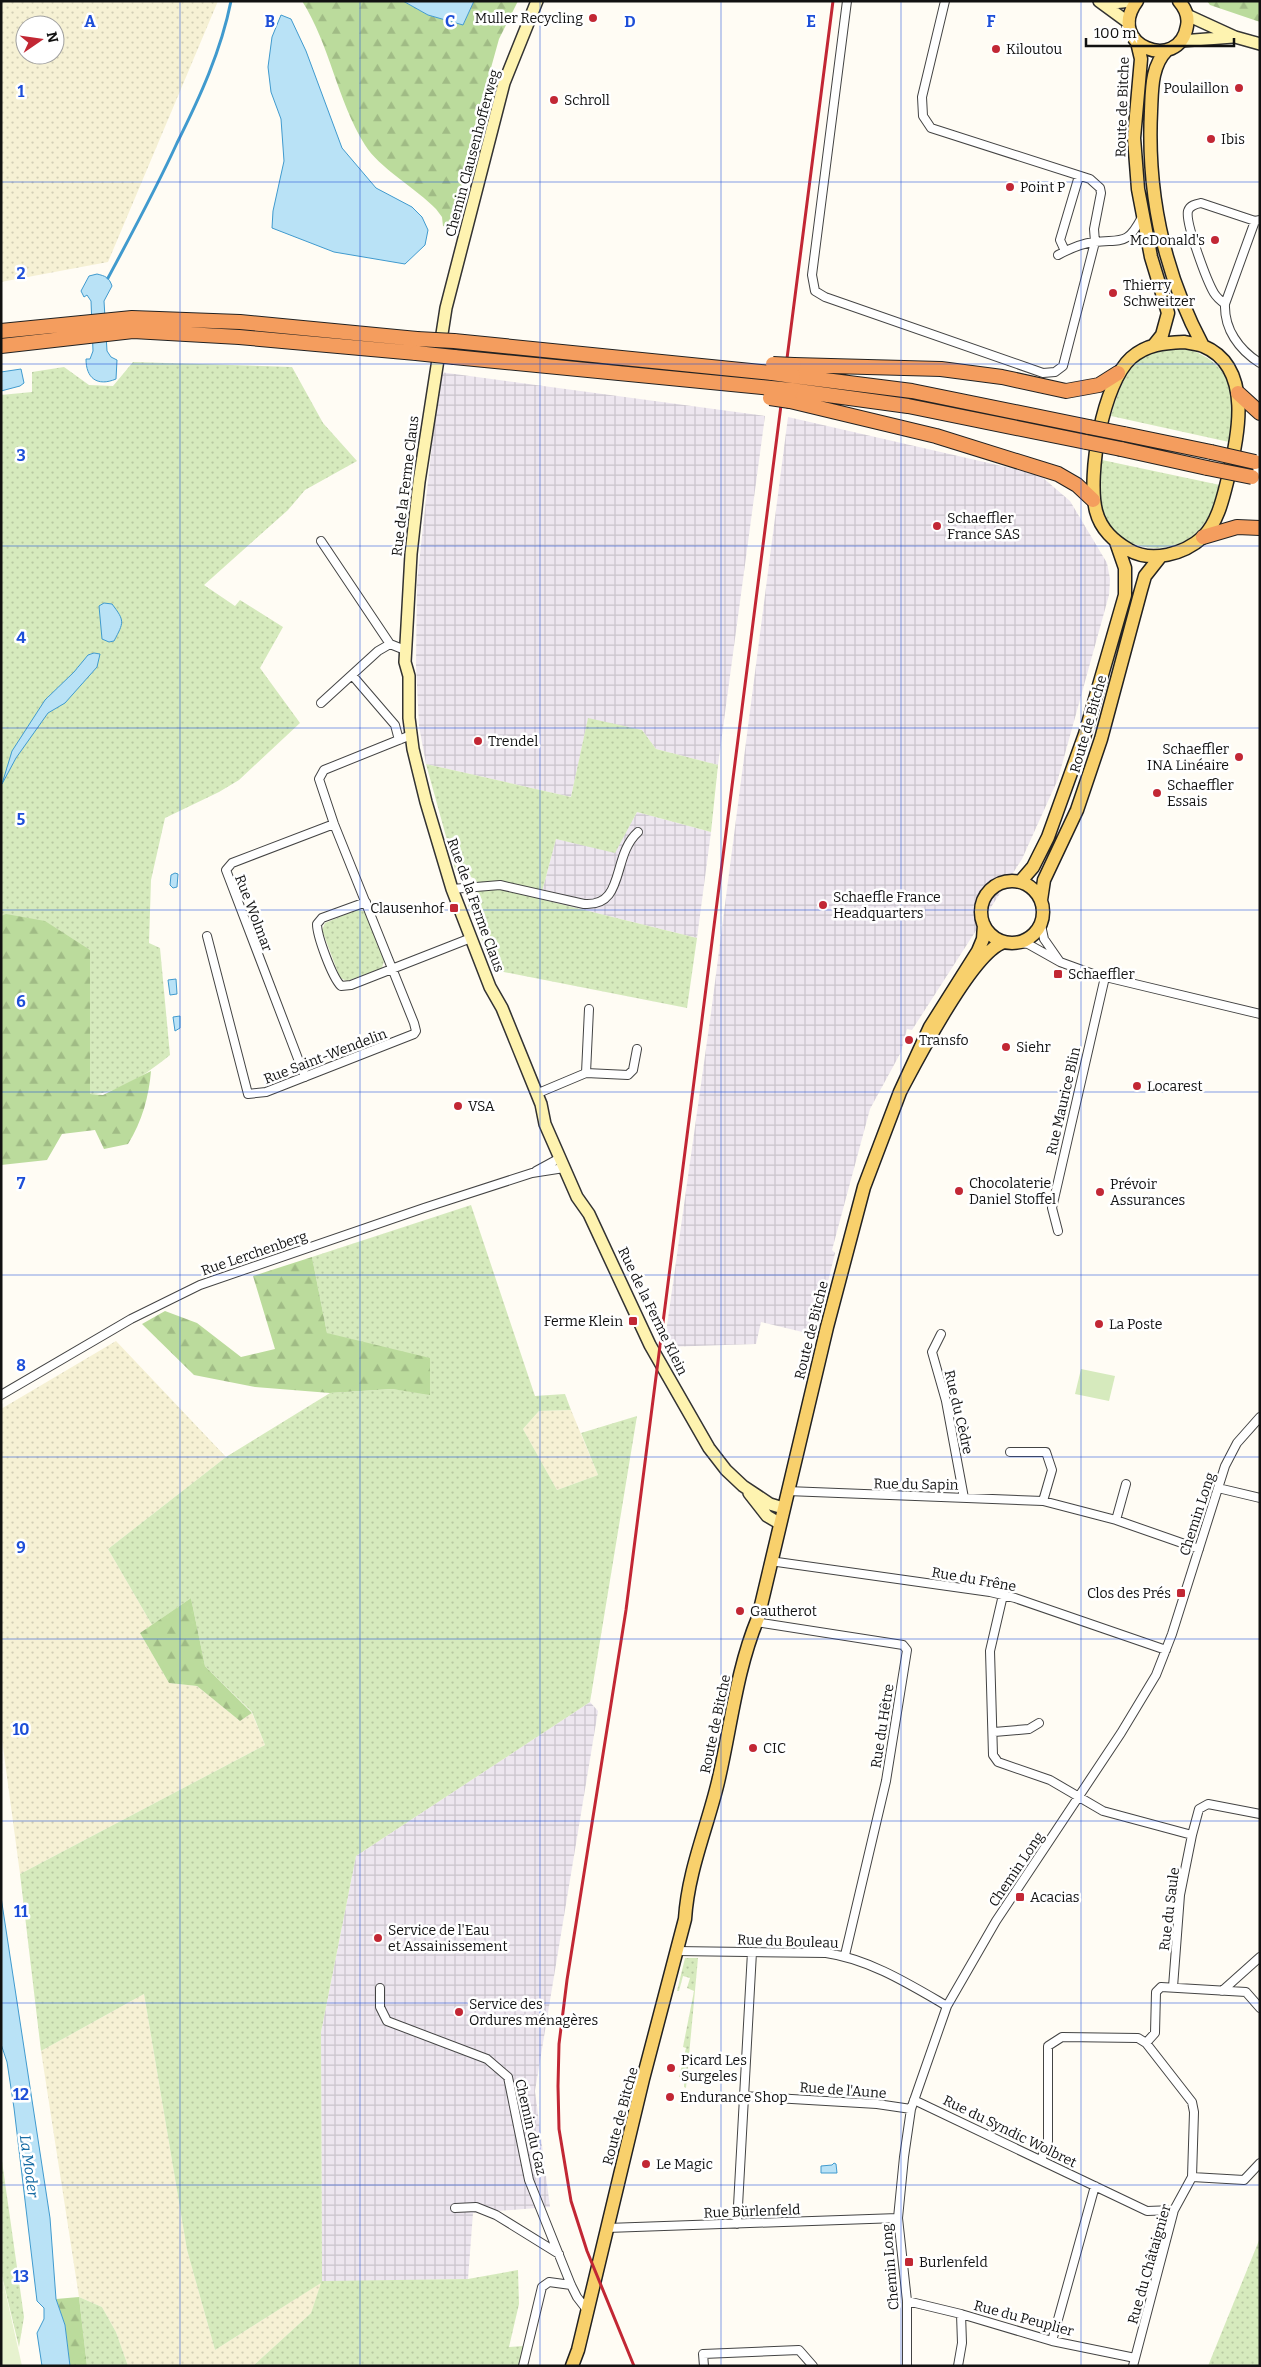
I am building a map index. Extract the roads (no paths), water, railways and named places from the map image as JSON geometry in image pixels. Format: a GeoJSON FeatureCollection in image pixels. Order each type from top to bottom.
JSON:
{"type":"FeatureCollection","features":[{"type":"Feature","properties":{"kind":"highway"},"geometry":{"type":"LineString","coordinates":[[1,332],[132,318],[240,322],[454,342],[769,379],[985,420],[1256,478]]}},
{"type":"Feature","properties":{"kind":"highway"},"geometry":{"type":"LineString","coordinates":[[1,346],[134,331],[239,337],[454,356],[752,386],[769,379],[792,383],[912,391],[1257,462]]}},
{"type":"Feature","properties":{"kind":"highway"},"geometry":{"type":"LineString","coordinates":[[792,383],[951,370],[1002,377],[1066,391],[1099,385],[1118,373]]}},
{"type":"Feature","properties":{"kind":"highway"},"geometry":{"type":"LineString","coordinates":[[792,383],[856,415],[936,436],[1058,474],[1077,485],[1093,500]]}},
{"type":"Feature","properties":{"kind":"highway"},"geometry":{"type":"LineString","coordinates":[[1238,393],[1260,413]]}},
{"type":"Feature","properties":{"kind":"highway"},"geometry":{"type":"LineString","coordinates":[[1203,537],[1237,527],[1260,528]]}},
{"type":"Feature","properties":{"kind":"main road"},"geometry":{"type":"LineString","coordinates":[[1129,23],[1130,15],[1137,1]]}},
{"type":"Feature","properties":{"kind":"main road"},"geometry":{"type":"LineString","coordinates":[[1137,42],[1148,50],[1167,50],[1181,41],[1188,24],[1187,15],[1179,1]]}},
{"type":"Feature","properties":{"kind":"main road","name":"Route de Bitche"},"geometry":{"type":"LineString","coordinates":[[1129,23],[1137,42],[1140,64],[1134,138],[1137,180],[1142,217],[1168,313],[1162,335],[1154,345]]}},
{"type":"Feature","properties":{"kind":"main road","name":"Route de Bitche"},"geometry":{"type":"LineString","coordinates":[[1167,50],[1157,63],[1153,85],[1150,149],[1153,188],[1169,264],[1188,316],[1203,346]]}},
{"type":"Feature","properties":{"kind":"main road"},"geometry":{"type":"LineString","coordinates":[[1184,342],[1203,346],[1225,365],[1238,393],[1238,419],[1230,470],[1217,514],[1203,537],[1175,553],[1160,556],[1133,552],[1116,542],[1104,530],[1093,500],[1092,473],[1099,434],[1118,373],[1130,359],[1154,345],[1184,342]]}},
{"type":"Feature","properties":{"kind":"main road","name":"Route de Bitche"},"geometry":{"type":"LineString","coordinates":[[1020,882],[1033,867],[1048,838],[1086,734],[1125,595],[1125,568],[1116,542]]}},
{"type":"Feature","properties":{"kind":"main road","name":"Route de Bitche"},"geometry":{"type":"LineString","coordinates":[[1041,900],[1044,880],[1077,810],[1098,748],[1145,576],[1160,556]]}},
{"type":"Feature","properties":{"kind":"main road"},"geometry":{"type":"LineString","coordinates":[[1020,882],[1032,889],[1041,900],[1043,912],[1041,925],[1034,935],[1019,942],[1004,942],[992,936],[984,925],[982,907],[988,893],[1000,884],[1020,882]]}},
{"type":"Feature","properties":{"kind":"main road","name":"Route de Bitche"},"geometry":{"type":"LineString","coordinates":[[572,2366],[578,2350],[685,1919],[686,1894],[699,1844],[712,1808],[725,1753],[729,1720],[748,1643],[756,1622],[779,1523],[864,1187],[900,1092],[930,1027],[978,951],[983,939],[984,925]]}},
{"type":"Feature","properties":{"kind":"main road","name":"Route de Bitche"},"geometry":{"type":"LineString","coordinates":[[900,1092],[933,1032],[962,988],[984,958],[995,947],[1004,942]]}},
{"type":"Feature","properties":{"kind":"street","name":"Chemin Clausenhofferweg"},"geometry":{"type":"LineString","coordinates":[[445,315],[504,83],[537,1]]}},
{"type":"Feature","properties":{"kind":"street"},"geometry":{"type":"LineString","coordinates":[[847,1],[812,275],[815,291],[825,297],[1043,372],[1055,372],[1063,366],[1094,242],[1094,229],[1101,193],[1100,188],[1090,179],[931,128],[923,116],[922,97],[945,1]]}},
{"type":"Feature","properties":{"kind":"street"},"geometry":{"type":"LineString","coordinates":[[1102,2],[1131,1]]}},
{"type":"Feature","properties":{"kind":"street"},"geometry":{"type":"LineString","coordinates":[[1102,2],[1129,23]]}},
{"type":"Feature","properties":{"kind":"street"},"geometry":{"type":"LineString","coordinates":[[1187,15],[1235,37],[1260,44]]}},
{"type":"Feature","properties":{"kind":"street"},"geometry":{"type":"LineString","coordinates":[[1181,41],[1235,37]]}},
{"type":"Feature","properties":{"kind":"street"},"geometry":{"type":"LineString","coordinates":[[1079,176],[1060,240],[1062,253],[1094,242],[1118,242],[1128,238],[1142,217]]}},
{"type":"Feature","properties":{"kind":"street"},"geometry":{"type":"LineString","coordinates":[[1225,304],[1213,292],[1200,260],[1188,220],[1188,210],[1193,205],[1201,202],[1257,221],[1225,304],[1224,316],[1231,333],[1248,355],[1260,363]]}},
{"type":"Feature","properties":{"kind":"street","name":"Rue de la Ferme Claus"},"geometry":{"type":"LineString","coordinates":[[445,315],[419,482],[411,554],[406,656],[411,700],[411,735],[426,802],[452,888],[562,1163]]}},
{"type":"Feature","properties":{"kind":"street"},"geometry":{"type":"LineString","coordinates":[[321,541],[390,644],[406,656]]}},
{"type":"Feature","properties":{"kind":"street"},"geometry":{"type":"LineString","coordinates":[[321,703],[378,651],[390,644]]}},
{"type":"Feature","properties":{"kind":"street"},"geometry":{"type":"LineString","coordinates":[[352,675],[396,725],[400,740]]}},
{"type":"Feature","properties":{"kind":"street","name":"Rue Saint-Wendelin"},"geometry":{"type":"LineString","coordinates":[[207,936],[248,1094],[266,1092],[414,1034],[416,1027],[334,824],[320,784],[321,772],[411,735]]}},
{"type":"Feature","properties":{"kind":"street","name":"Rue Wolmar"},"geometry":{"type":"LineString","coordinates":[[305,1077],[226,870],[232,863],[334,824]]}},
{"type":"Feature","properties":{"kind":"street"},"geometry":{"type":"LineString","coordinates":[[452,888],[500,885],[584,904],[598,904],[611,894],[623,852],[638,832]]}},
{"type":"Feature","properties":{"kind":"street"},"geometry":{"type":"LineString","coordinates":[[366,902],[322,918],[317,924],[318,932],[338,984],[344,987],[471,938]]}},
{"type":"Feature","properties":{"kind":"street"},"geometry":{"type":"LineString","coordinates":[[1041,925],[1044,939],[1060,962]]}},
{"type":"Feature","properties":{"kind":"street"},"geometry":{"type":"LineString","coordinates":[[1019,942],[1033,946],[1074,969],[1260,1014]]}},
{"type":"Feature","properties":{"kind":"street","name":"Rue Maurice Blin"},"geometry":{"type":"LineString","coordinates":[[1058,1231],[1052,1208],[1105,977]]}},
{"type":"Feature","properties":{"kind":"street"},"geometry":{"type":"LineString","coordinates":[[586,1073],[589,1009]]}},
{"type":"Feature","properties":{"kind":"street"},"geometry":{"type":"LineString","coordinates":[[536,1094],[586,1073],[628,1075],[633,1070],[637,1049]]}},
{"type":"Feature","properties":{"kind":"street","name":"Rue Lerchenberg"},"geometry":{"type":"LineString","coordinates":[[1,1395],[131,1319],[200,1285],[562,1163]]}},
{"type":"Feature","properties":{"kind":"street","name":"Rue de la Ferme Klein"},"geometry":{"type":"LineString","coordinates":[[562,1163],[578,1199],[589,1214],[658,1360],[709,1448],[726,1470],[743,1486],[762,1511],[779,1523]]}},
{"type":"Feature","properties":{"kind":"street","name":"Rue du Cèdre"},"geometry":{"type":"LineString","coordinates":[[941,1334],[932,1352],[946,1401],[964,1498]]}},
{"type":"Feature","properties":{"kind":"street","name":"Chemin Long"},"geometry":{"type":"LineString","coordinates":[[907,2366],[907,2301],[898,2218],[911,2109],[947,2006],[996,1921],[1121,1733],[1156,1675],[1166,1650],[1230,1454],[1260,1416]]}},
{"type":"Feature","properties":{"kind":"street"},"geometry":{"type":"LineString","coordinates":[[1010,1452],[1046,1452],[1052,1470],[1044,1501]]}},
{"type":"Feature","properties":{"kind":"street"},"geometry":{"type":"LineString","coordinates":[[1116,1520],[1126,1484]]}},
{"type":"Feature","properties":{"kind":"street","name":"Rue de la Ferme Klein"},"geometry":{"type":"LineString","coordinates":[[743,1486],[770,1504],[783,1508]]}},
{"type":"Feature","properties":{"kind":"street"},"geometry":{"type":"LineString","coordinates":[[1218,1488],[1260,1498]]}},
{"type":"Feature","properties":{"kind":"street","name":"Rue du Sapin"},"geometry":{"type":"LineString","coordinates":[[787,1491],[1044,1501],[1116,1520],[1199,1549]]}},
{"type":"Feature","properties":{"kind":"street","name":"Rue du Frêne"},"geometry":{"type":"LineString","coordinates":[[770,1561],[1003,1595],[1166,1650]]}},
{"type":"Feature","properties":{"kind":"street"},"geometry":{"type":"LineString","coordinates":[[1003,1595],[990,1650],[994,1732],[993,1755],[998,1762],[1050,1780],[1103,1811],[1192,1835]]}},
{"type":"Feature","properties":{"kind":"street","name":"Rue du Hêtre"},"geometry":{"type":"LineString","coordinates":[[756,1622],[903,1645],[907,1650],[886,1781],[845,1955]]}},
{"type":"Feature","properties":{"kind":"street"},"geometry":{"type":"LineString","coordinates":[[994,1732],[1028,1729],[1038,1723]]}},
{"type":"Feature","properties":{"kind":"street","name":"Rue du Saule"},"geometry":{"type":"LineString","coordinates":[[1173,1987],[1180,1895],[1192,1835],[1200,1809],[1208,1804],[1260,1814]]}},
{"type":"Feature","properties":{"kind":"street","name":"Rue du Bouleau"},"geometry":{"type":"LineString","coordinates":[[676,1951],[826,1953],[845,1955],[871,1965],[947,2006]]}},
{"type":"Feature","properties":{"kind":"street"},"geometry":{"type":"LineString","coordinates":[[737,2224],[752,1952]]}},
{"type":"Feature","properties":{"kind":"street"},"geometry":{"type":"LineString","coordinates":[[1222,1991],[1260,1957]]}},
{"type":"Feature","properties":{"kind":"street"},"geometry":{"type":"LineString","coordinates":[[1041,2160],[1048,2141],[1048,2046],[1062,2037],[1138,2038],[1146,2043],[1155,2033],[1156,1992],[1160,1987],[1246,1992],[1260,2008]]}},
{"type":"Feature","properties":{"kind":"street","name":"Chemin du Gaz"},"geometry":{"type":"LineString","coordinates":[[380,1988],[380,2007],[387,2021],[487,2058],[508,2077],[529,2180],[571,2285],[577,2298],[587,2310]]}},
{"type":"Feature","properties":{"kind":"street","name":"Rue du Châtaignier"},"geometry":{"type":"LineString","coordinates":[[1134,2362],[1174,2210],[1192,2177],[1194,2112],[1192,2102],[1146,2043]]}},
{"type":"Feature","properties":{"kind":"street","name":"Rue de l'Aune"},"geometry":{"type":"LineString","coordinates":[[743,2096],[878,2104],[911,2109]]}},
{"type":"Feature","properties":{"kind":"street","name":"Rue du Syndic Wolbret"},"geometry":{"type":"LineString","coordinates":[[914,2100],[1147,2211],[1174,2210]]}},
{"type":"Feature","properties":{"kind":"street"},"geometry":{"type":"LineString","coordinates":[[1192,2177],[1244,2180],[1260,2163]]}},
{"type":"Feature","properties":{"kind":"street"},"geometry":{"type":"LineString","coordinates":[[1052,2341],[1095,2186]]}},
{"type":"Feature","properties":{"kind":"street"},"geometry":{"type":"LineString","coordinates":[[455,2208],[476,2207],[496,2215],[559,2254]]}},
{"type":"Feature","properties":{"kind":"street","name":"Rue Bürlenfeld"},"geometry":{"type":"LineString","coordinates":[[607,2228],[898,2218]]}},
{"type":"Feature","properties":{"kind":"street"},"geometry":{"type":"LineString","coordinates":[[523,2366],[542,2287],[549,2282],[571,2285]]}},
{"type":"Feature","properties":{"kind":"street","name":"Rue du Peuplier"},"geometry":{"type":"LineString","coordinates":[[907,2301],[1134,2362]]}},
{"type":"Feature","properties":{"kind":"street"},"geometry":{"type":"LineString","coordinates":[[958,2366],[962,2343],[961,2314]]}},
{"type":"Feature","properties":{"kind":"street"},"geometry":{"type":"LineString","coordinates":[[704,2366],[703,2354],[799,2350],[813,2366]]}},
{"type":"Feature","properties":{"kind":"water"},"geometry":{"type":"Polygon","coordinates":[[[403,1],[474,1],[463,25],[428,15],[403,1]]]}},
{"type":"Feature","properties":{"kind":"water"},"geometry":{"type":"Polygon","coordinates":[[[281,15],[291,19],[306,51],[342,148],[376,188],[412,207],[422,217],[428,230],[425,245],[405,264],[334,252],[272,228],[273,211],[284,161],[281,119],[271,92],[268,67],[272,37],[281,15]]]}},
{"type":"Feature","properties":{"kind":"water"},"geometry":{"type":"Polygon","coordinates":[[[97,274],[106,277],[112,286],[104,301],[107,351],[111,357],[117,360],[116,379],[103,382],[94,379],[88,371],[86,359],[90,359],[93,351],[91,301],[87,295],[84,297],[81,291],[89,276],[97,274]]]}},
{"type":"Feature","properties":{"kind":"water"},"geometry":{"type":"Polygon","coordinates":[[[21,369],[24,383],[20,386],[1,391],[1,372],[21,369]]]}},
{"type":"Feature","properties":{"kind":"water"},"geometry":{"type":"Polygon","coordinates":[[[104,603],[112,604],[122,622],[114,641],[109,642],[102,639],[99,606],[104,603]]]}},
{"type":"Feature","properties":{"kind":"water"},"geometry":{"type":"Polygon","coordinates":[[[100,654],[97,667],[65,703],[48,713],[16,758],[2,784],[12,751],[45,700],[74,672],[88,655],[100,654]]]}},
{"type":"Feature","properties":{"kind":"water"},"geometry":{"type":"Polygon","coordinates":[[[178,874],[177,887],[173,888],[170,885],[171,875],[178,874]]]}},
{"type":"Feature","properties":{"kind":"water"},"geometry":{"type":"Polygon","coordinates":[[[176,979],[177,994],[170,995],[168,980],[176,979]]]}},
{"type":"Feature","properties":{"kind":"water"},"geometry":{"type":"Polygon","coordinates":[[[180,1016],[180,1028],[175,1031],[173,1017],[180,1016]]]}},
{"type":"Feature","properties":{"kind":"water","name":"La Moder"},"geometry":{"type":"Polygon","coordinates":[[[1,1897],[50,2218],[56,2299],[65,2325],[70,2366],[42,2366],[37,2333],[44,2319],[44,2308],[37,2301],[14,2108],[7,2062],[1,2044],[1,1897]]]}},
{"type":"Feature","properties":{"kind":"water"},"geometry":{"type":"Polygon","coordinates":[[[836,2164],[837,2173],[821,2173],[821,2166],[836,2164]]]}},
{"type":"Feature","properties":{"kind":"waterway"},"geometry":{"type":"LineString","coordinates":[[108,278],[144,211],[202,91],[222,38],[231,1]]}},
{"type":"Feature","properties":{"kind":"railway"},"geometry":{"type":"LineString","coordinates":[[634,2366],[587,2251],[571,2201],[559,2129],[559,2044],[567,1980],[626,1610],[833,1]]}},
{"type":"Feature","properties":{"kind":"place","name":"Muller Recycling"},"geometry":{"type":"Point","coordinates":[593,18]}},
{"type":"Feature","properties":{"kind":"place","name":"Kiloutou"},"geometry":{"type":"Point","coordinates":[996,49]}},
{"type":"Feature","properties":{"kind":"place","name":"Poulaillon"},"geometry":{"type":"Point","coordinates":[1239,88]}},
{"type":"Feature","properties":{"kind":"place","name":"Schroll"},"geometry":{"type":"Point","coordinates":[554,100]}},
{"type":"Feature","properties":{"kind":"place","name":"Ibis"},"geometry":{"type":"Point","coordinates":[1211,139]}},
{"type":"Feature","properties":{"kind":"place","name":"Point P"},"geometry":{"type":"Point","coordinates":[1010,187]}},
{"type":"Feature","properties":{"kind":"place","name":"McDonald's"},"geometry":{"type":"Point","coordinates":[1215,240]}},
{"type":"Feature","properties":{"kind":"place","name":"Thierry Schweitzer"},"geometry":{"type":"Point","coordinates":[1113,293]}},
{"type":"Feature","properties":{"kind":"place","name":"Schaeffler France SAS"},"geometry":{"type":"Point","coordinates":[937,526]}},
{"type":"Feature","properties":{"kind":"place","name":"Trendel"},"geometry":{"type":"Point","coordinates":[478,741]}},
{"type":"Feature","properties":{"kind":"place","name":"Schaeffler INA Linéaire"},"geometry":{"type":"Point","coordinates":[1239,757]}},
{"type":"Feature","properties":{"kind":"place","name":"Schaeffler Essais"},"geometry":{"type":"Point","coordinates":[1157,793]}},
{"type":"Feature","properties":{"kind":"place","name":"Schaeffle France Headquarters"},"geometry":{"type":"Point","coordinates":[823,905]}},
{"type":"Feature","properties":{"kind":"place","name":"Clausenhof"},"geometry":{"type":"Point","coordinates":[454,908]}},
{"type":"Feature","properties":{"kind":"place","name":"Schaeffler"},"geometry":{"type":"Point","coordinates":[1058,974]}},
{"type":"Feature","properties":{"kind":"place","name":"Transfo"},"geometry":{"type":"Point","coordinates":[909,1040]}},
{"type":"Feature","properties":{"kind":"place","name":"Siehr"},"geometry":{"type":"Point","coordinates":[1006,1047]}},
{"type":"Feature","properties":{"kind":"place","name":"Locarest"},"geometry":{"type":"Point","coordinates":[1137,1086]}},
{"type":"Feature","properties":{"kind":"place","name":"VSA"},"geometry":{"type":"Point","coordinates":[458,1106]}},
{"type":"Feature","properties":{"kind":"place","name":"Chocolaterie Daniel Stoffel"},"geometry":{"type":"Point","coordinates":[959,1191]}},
{"type":"Feature","properties":{"kind":"place","name":"Prévoir Assurances"},"geometry":{"type":"Point","coordinates":[1100,1192]}},
{"type":"Feature","properties":{"kind":"place","name":"Ferme Klein"},"geometry":{"type":"Point","coordinates":[633,1321]}},
{"type":"Feature","properties":{"kind":"place","name":"La Poste"},"geometry":{"type":"Point","coordinates":[1099,1324]}},
{"type":"Feature","properties":{"kind":"place","name":"Clos des Prés"},"geometry":{"type":"Point","coordinates":[1181,1593]}},
{"type":"Feature","properties":{"kind":"place","name":"Gautherot"},"geometry":{"type":"Point","coordinates":[740,1611]}},
{"type":"Feature","properties":{"kind":"place","name":"CIC"},"geometry":{"type":"Point","coordinates":[753,1748]}},
{"type":"Feature","properties":{"kind":"place","name":"Acacias"},"geometry":{"type":"Point","coordinates":[1020,1897]}},
{"type":"Feature","properties":{"kind":"place","name":"Service de l'Eau et Assainissement"},"geometry":{"type":"Point","coordinates":[378,1938]}},
{"type":"Feature","properties":{"kind":"place","name":"Service des Ordures ménagères"},"geometry":{"type":"Point","coordinates":[459,2012]}},
{"type":"Feature","properties":{"kind":"place","name":"Picard Les Surgeles"},"geometry":{"type":"Point","coordinates":[671,2068]}},
{"type":"Feature","properties":{"kind":"place","name":"Endurance Shop"},"geometry":{"type":"Point","coordinates":[670,2097]}},
{"type":"Feature","properties":{"kind":"place","name":"Le Magic"},"geometry":{"type":"Point","coordinates":[646,2164]}},
{"type":"Feature","properties":{"kind":"place","name":"Burlenfeld"},"geometry":{"type":"Point","coordinates":[909,2262]}}]}
